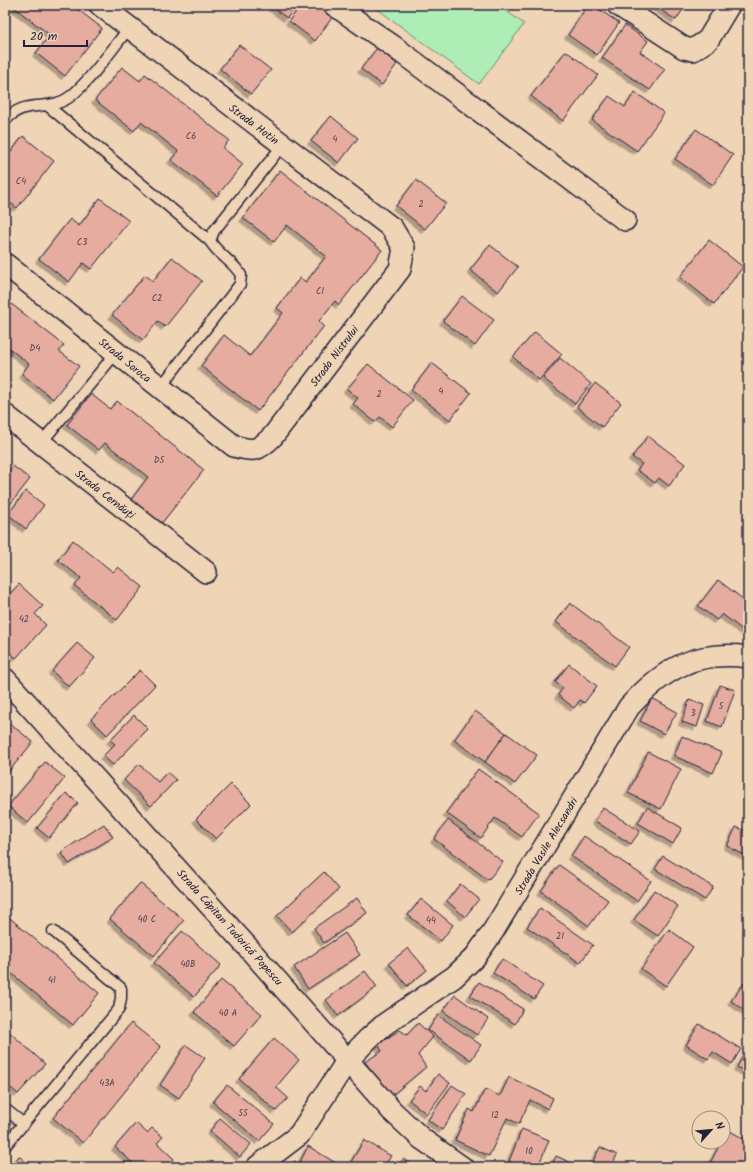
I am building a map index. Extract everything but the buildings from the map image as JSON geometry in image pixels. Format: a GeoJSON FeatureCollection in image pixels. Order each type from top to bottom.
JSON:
{"type":"FeatureCollection","features":[{"type":"Feature","properties":{"kind":"street","name":"Strada Hotin"},"geometry":{"type":"LineString","coordinates":[[100,5],[282,146],[392,228],[404,248]]}},
{"type":"Feature","properties":{"kind":"street"},"geometry":{"type":"LineString","coordinates":[[334,5],[393,46],[625,220]]}},
{"type":"Feature","properties":{"kind":"street"},"geometry":{"type":"LineString","coordinates":[[618,5],[684,48],[693,50],[708,40],[729,5]]}},
{"type":"Feature","properties":{"kind":"street","name":"Strada Nistrului"},"geometry":{"type":"LineString","coordinates":[[248,451],[260,449],[282,424],[400,269],[404,248]]}},
{"type":"Feature","properties":{"kind":"street","name":"Strada Soroca"},"geometry":{"type":"LineString","coordinates":[[5,264],[234,446],[248,451]]}},
{"type":"Feature","properties":{"kind":"street","name":"Strada Cernăuți"},"geometry":{"type":"LineString","coordinates":[[5,415],[206,572]]}},
{"type":"Feature","properties":{"kind":"street","name":"Strada Vasile Alecsandri"},"geometry":{"type":"LineString","coordinates":[[281,1167],[299,1135],[347,1061],[385,1024],[454,977],[475,956],[496,926],[629,707],[643,691],[659,677],[680,665],[702,658],[721,656],[748,658]]}},
{"type":"Feature","properties":{"kind":"street","name":"Strada Căpitan Tudorică Popescu"},"geometry":{"type":"LineString","coordinates":[[5,679],[244,942],[392,1111],[450,1164]]}},
{"type":"Feature","properties":{"kind":"street"},"geometry":{"type":"LineString","coordinates":[[257,1167],[299,1135]]}},
{"type":"Feature","properties":{"kind":"lane"},"geometry":{"type":"LineString","coordinates":[[5,121],[20,108],[33,105],[48,106],[71,96],[129,28]]}},
{"type":"Feature","properties":{"kind":"lane"},"geometry":{"type":"LineString","coordinates":[[48,106],[210,241],[217,252],[236,267],[241,274],[240,284],[160,388]]}},
{"type":"Feature","properties":{"kind":"lane"},"geometry":{"type":"LineString","coordinates":[[210,241],[214,231],[282,146]]}},
{"type":"Feature","properties":{"kind":"lane"},"geometry":{"type":"LineString","coordinates":[[41,443],[116,353]]}},
{"type":"Feature","properties":{"kind":"lane"},"geometry":{"type":"LineString","coordinates":[[5,1146],[119,1009],[121,988],[53,931]]}},
{"type":"Feature","properties":{"kind":"lane"},"geometry":{"type":"LineString","coordinates":[[5,1109],[24,1124]]}},
{"type":"Feature","properties":{"kind":"green space"},"geometry":{"type":"Polygon","coordinates":[[[372,5],[498,5],[524,24],[479,84],[372,5]]]}}]}
